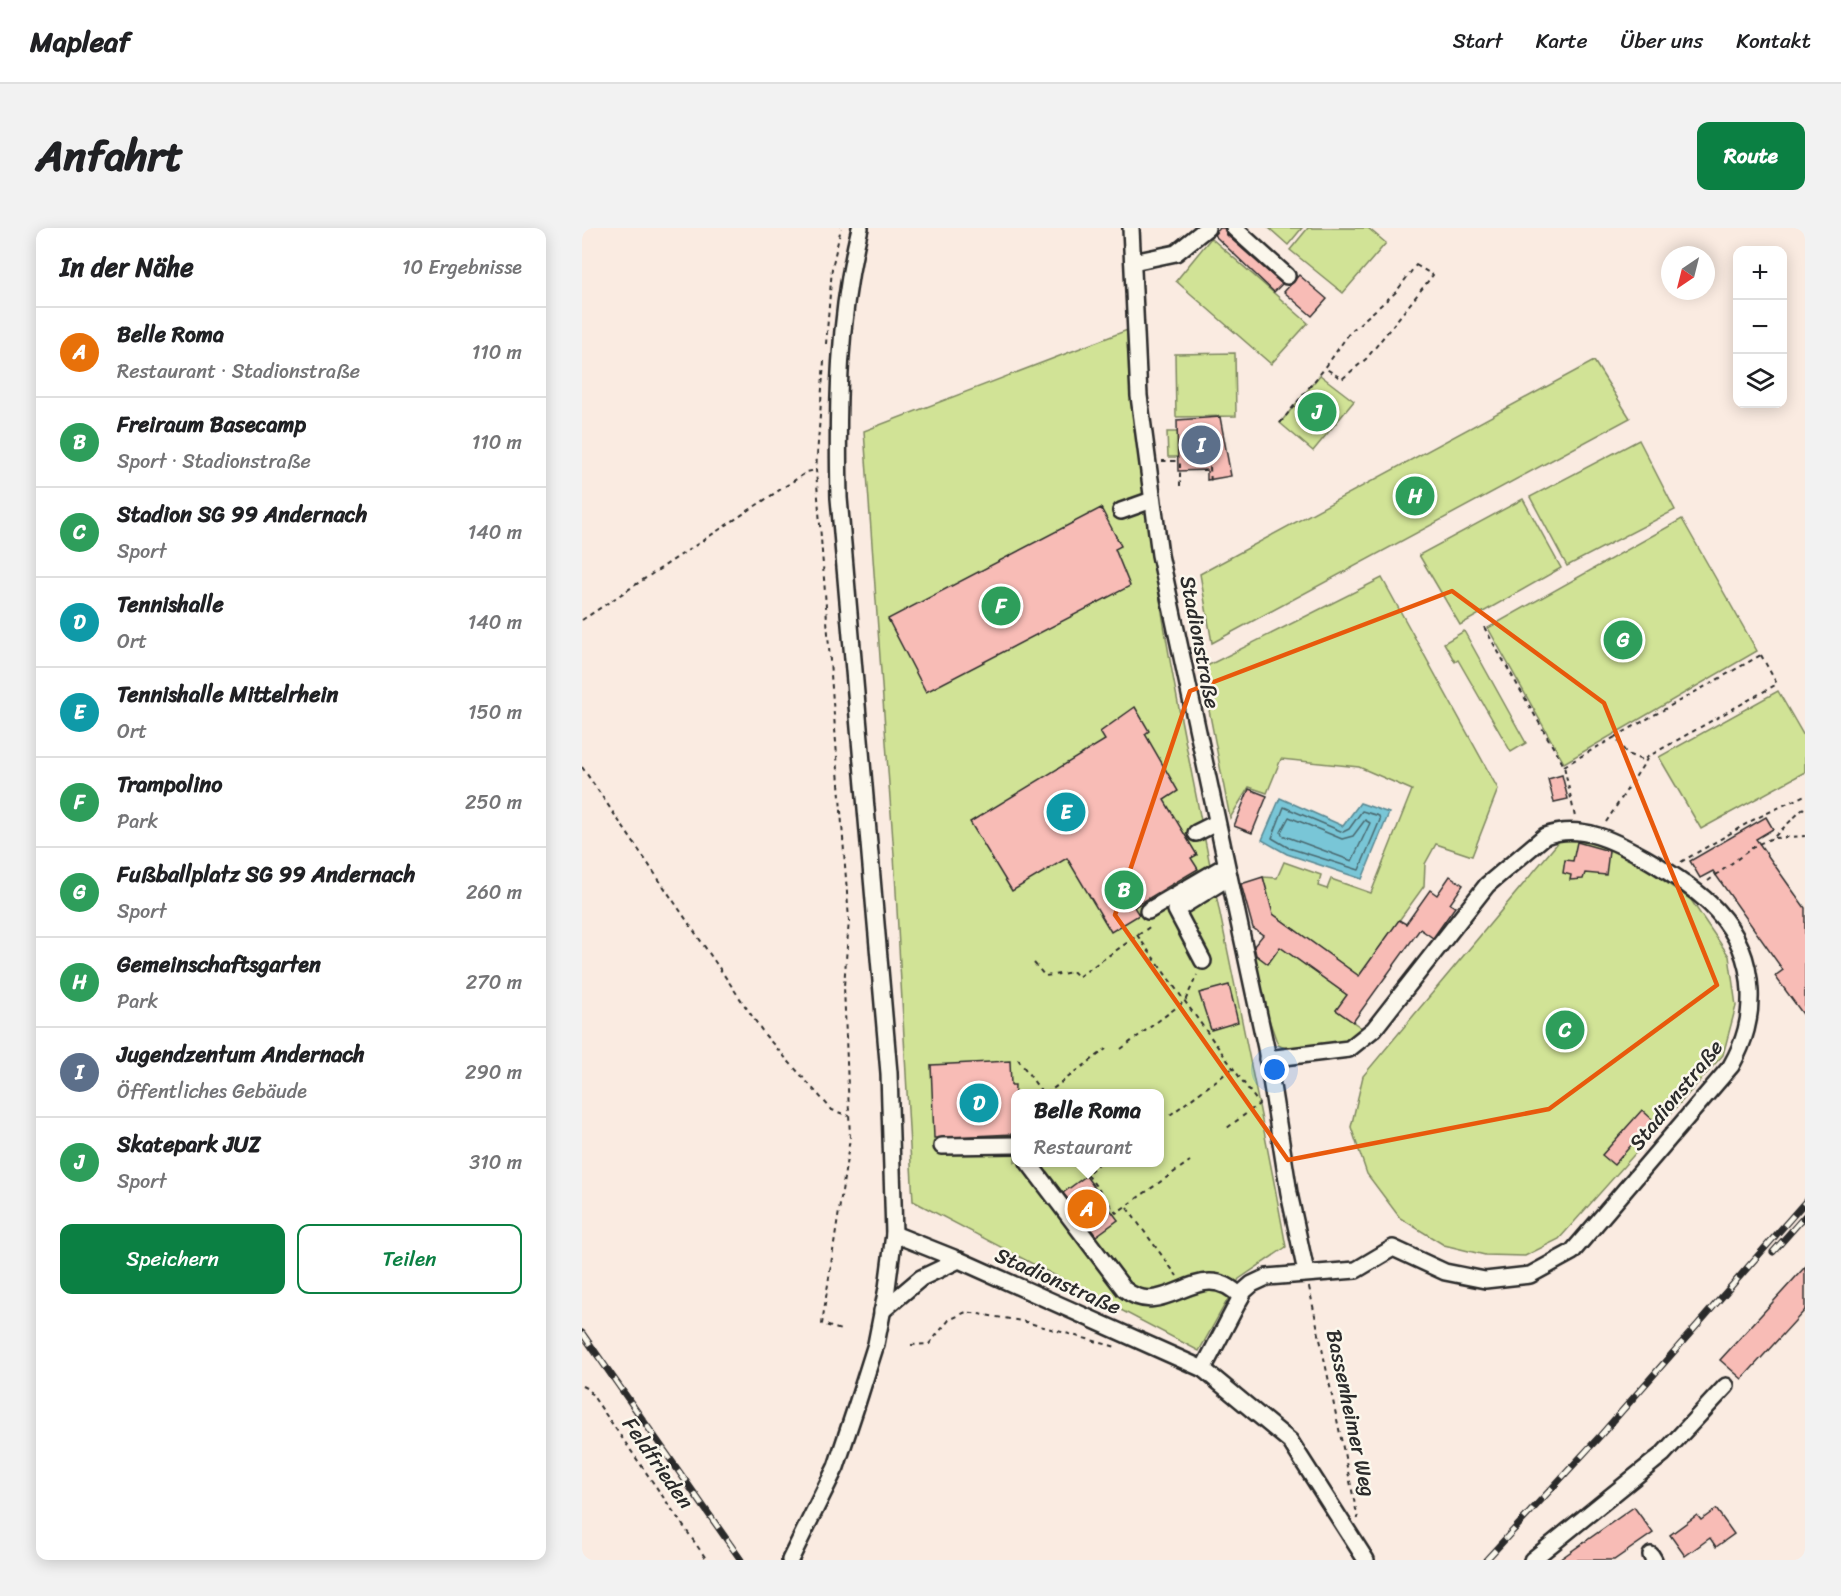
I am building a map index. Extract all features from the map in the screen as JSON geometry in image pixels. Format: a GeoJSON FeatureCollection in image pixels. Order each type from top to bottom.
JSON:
{"type":"FeatureCollection","features":[{"type":"Feature","properties":{"kind":"street"},"geometry":{"type":"LineString","coordinates":[[791,1557],[836,1467],[873,1354],[894,1234],[889,1072],[839,498],[837,404],[842,336],[847,288],[860,228]]}},
{"type":"Feature","properties":{"kind":"street","name":"Stadionstraße"},"geometry":{"type":"LineString","coordinates":[[1131,228],[1145,476],[1152,500],[1160,555],[1267,1059],[1289,1193],[1306,1272]]}},
{"type":"Feature","properties":{"kind":"street"},"geometry":{"type":"LineString","coordinates":[[1133,262],[1176,253],[1207,228]]}},
{"type":"Feature","properties":{"kind":"street"},"geometry":{"type":"LineString","coordinates":[[1234,228],[1287,276]]}},
{"type":"Feature","properties":{"kind":"street"},"geometry":{"type":"LineString","coordinates":[[1121,511],[1152,500]]}},
{"type":"Feature","properties":{"kind":"street"},"geometry":{"type":"LineString","coordinates":[[1196,833],[1216,823]]}},
{"type":"Feature","properties":{"kind":"street","name":"Stadionstraße"},"geometry":{"type":"LineString","coordinates":[[1203,1370],[1241,1297],[1252,1284],[1267,1277],[1306,1272],[1356,1270],[1392,1248],[1446,1272],[1485,1280],[1530,1275],[1572,1252],[1715,1088],[1741,1049],[1749,1025],[1749,975],[1744,955],[1732,928],[1708,900],[1667,870],[1618,843],[1598,835],[1554,832],[1545,836],[1487,885],[1374,1029],[1349,1049],[1267,1059]]}},
{"type":"Feature","properties":{"kind":"street"},"geometry":{"type":"LineString","coordinates":[[1203,961],[1176,910],[1226,872]]}},
{"type":"Feature","properties":{"kind":"street"},"geometry":{"type":"LineString","coordinates":[[1148,911],[1226,872]]}},
{"type":"Feature","properties":{"kind":"street"},"geometry":{"type":"LineString","coordinates":[[942,1146],[1011,1145]]}},
{"type":"Feature","properties":{"kind":"street"},"geometry":{"type":"LineString","coordinates":[[1032,1167],[1124,1289],[1135,1298],[1159,1299],[1186,1287],[1212,1280],[1231,1287],[1241,1297]]}},
{"type":"Feature","properties":{"kind":"street","name":"Stadionstraße"},"geometry":{"type":"LineString","coordinates":[[894,1234],[959,1260],[1203,1370],[1290,1441],[1366,1560]]}},
{"type":"Feature","properties":{"kind":"street"},"geometry":{"type":"LineString","coordinates":[[882,1311],[921,1278],[959,1260]]}},
{"type":"Feature","properties":{"kind":"street"},"geometry":{"type":"LineString","coordinates":[[1532,1560],[1663,1454],[1726,1386]]}},
{"type":"Feature","properties":{"kind":"path"},"geometry":{"type":"LineString","coordinates":[[841,228],[832,268],[816,470],[849,920],[844,986],[849,1116],[846,1176],[822,1324],[844,1331]]}},
{"type":"Feature","properties":{"kind":"path"},"geometry":{"type":"LineString","coordinates":[[1280,423],[1325,368],[1350,332],[1396,292],[1416,265],[1433,275],[1366,359],[1342,379],[1325,368]]}},
{"type":"Feature","properties":{"kind":"path"},"geometry":{"type":"LineString","coordinates":[[1180,461],[1180,486]]}},
{"type":"Feature","properties":{"kind":"path"},"geometry":{"type":"LineString","coordinates":[[1210,467],[1211,485]]}},
{"type":"Feature","properties":{"kind":"path"},"geometry":{"type":"LineString","coordinates":[[582,620],[807,472],[816,470]]}},
{"type":"Feature","properties":{"kind":"path"},"geometry":{"type":"LineString","coordinates":[[1484,627],[1564,766],[1578,832]]}},
{"type":"Feature","properties":{"kind":"path"},"geometry":{"type":"LineString","coordinates":[[1564,766],[1761,655],[1777,684],[1647,758],[1635,759],[1627,754],[1616,737]]}},
{"type":"Feature","properties":{"kind":"path"},"geometry":{"type":"LineString","coordinates":[[1598,835],[1647,758]]}},
{"type":"Feature","properties":{"kind":"path"},"geometry":{"type":"LineString","coordinates":[[582,767],[765,1035],[832,1110],[849,1116]]}},
{"type":"Feature","properties":{"kind":"path"},"geometry":{"type":"LineString","coordinates":[[1667,870],[1753,820],[1805,795]]}},
{"type":"Feature","properties":{"kind":"path"},"geometry":{"type":"LineString","coordinates":[[1773,838],[1805,807]]}},
{"type":"Feature","properties":{"kind":"path"},"geometry":{"type":"LineString","coordinates":[[1695,891],[1756,845],[1773,838],[1805,837]]}},
{"type":"Feature","properties":{"kind":"path"},"geometry":{"type":"LineString","coordinates":[[1034,963],[1045,976],[1074,972],[1078,977],[1176,910]]}},
{"type":"Feature","properties":{"kind":"path"},"geometry":{"type":"LineString","coordinates":[[1137,935],[1259,1104],[1227,1128]]}},
{"type":"Feature","properties":{"kind":"path"},"geometry":{"type":"LineString","coordinates":[[1121,1049],[1185,1001],[1203,961]]}},
{"type":"Feature","properties":{"kind":"path"},"geometry":{"type":"LineString","coordinates":[[1052,1089],[1106,1049]]}},
{"type":"Feature","properties":{"kind":"path"},"geometry":{"type":"LineString","coordinates":[[1018,1059],[1041,1089]]}},
{"type":"Feature","properties":{"kind":"path"},"geometry":{"type":"LineString","coordinates":[[1170,1115],[1233,1068]]}},
{"type":"Feature","properties":{"kind":"path"},"geometry":{"type":"LineString","coordinates":[[1093,1167],[1087,1173],[1116,1213],[1127,1208],[1190,1161]]}},
{"type":"Feature","properties":{"kind":"path"},"geometry":{"type":"LineString","coordinates":[[1127,1208],[1186,1287]]}},
{"type":"Feature","properties":{"kind":"path","name":"Bassenheimer Weg"},"geometry":{"type":"LineString","coordinates":[[1306,1272],[1360,1526]]}},
{"type":"Feature","properties":{"kind":"path"},"geometry":{"type":"LineString","coordinates":[[911,1345],[929,1344],[949,1320],[966,1312],[1022,1321],[1115,1348],[1130,1337]]}},
{"type":"Feature","properties":{"kind":"path","name":"Feldfrieden"},"geometry":{"type":"LineString","coordinates":[[582,1386],[588,1389],[707,1560]]}},
{"type":"Feature","properties":{"kind":"highlighted area"},"geometry":{"type":"Polygon","coordinates":[[[1452,591],[1604,703],[1717,985],[1549,1109],[1288,1160],[1115,915],[1190,691],[1452,591]]]}},
{"type":"Feature","properties":{"kind":"green space"},"geometry":{"type":"Polygon","coordinates":[[[1269,228],[1302,228],[1288,245],[1269,228]]]}},
{"type":"Feature","properties":{"kind":"green space"},"geometry":{"type":"Polygon","coordinates":[[[1308,228],[1368,228],[1386,243],[1343,293],[1290,250],[1308,228]]]}},
{"type":"Feature","properties":{"kind":"green space"},"geometry":{"type":"Polygon","coordinates":[[[1211,238],[1308,323],[1271,364],[1176,281],[1211,238]]]}},
{"type":"Feature","properties":{"kind":"green space"},"geometry":{"type":"Polygon","coordinates":[[[1130,329],[1147,506],[1166,638],[1286,1247],[1239,1279],[1199,1351],[913,1201],[894,855],[864,431],[1130,329]]]}},
{"type":"Feature","properties":{"kind":"green space"},"geometry":{"type":"Polygon","coordinates":[[[1235,353],[1236,416],[1176,417],[1175,354],[1235,353]]]}},
{"type":"Feature","properties":{"kind":"green space"},"geometry":{"type":"Polygon","coordinates":[[[1594,361],[1630,418],[1212,643],[1200,574],[1594,361]]]}},
{"type":"Feature","properties":{"kind":"green space"},"geometry":{"type":"Polygon","coordinates":[[[1320,375],[1354,401],[1313,451],[1280,423],[1320,375]]]}},
{"type":"Feature","properties":{"kind":"green space"},"geometry":{"type":"Polygon","coordinates":[[[1167,432],[1180,432],[1180,457],[1168,457],[1167,432]]]}},
{"type":"Feature","properties":{"kind":"green space"},"geometry":{"type":"Polygon","coordinates":[[[1639,440],[1675,510],[1567,566],[1530,497],[1639,440]]]}},
{"type":"Feature","properties":{"kind":"green space"},"geometry":{"type":"Polygon","coordinates":[[[1523,499],[1561,568],[1460,625],[1419,555],[1523,499]]]}},
{"type":"Feature","properties":{"kind":"green space"},"geometry":{"type":"Polygon","coordinates":[[[1682,519],[1757,651],[1564,763],[1488,628],[1682,519]]]}},
{"type":"Feature","properties":{"kind":"green space"},"geometry":{"type":"Polygon","coordinates":[[[1382,578],[1498,789],[1472,856],[1436,844],[1425,864],[1424,886],[1359,976],[1273,914],[1263,877],[1277,878],[1284,862],[1321,875],[1318,886],[1327,889],[1331,879],[1371,893],[1412,790],[1359,767],[1281,759],[1267,793],[1249,787],[1230,818],[1201,669],[1382,578]]]}},
{"type":"Feature","properties":{"kind":"green space"},"geometry":{"type":"Polygon","coordinates":[[[1464,631],[1526,743],[1511,752],[1458,660],[1455,662],[1444,643],[1464,631]]]}},
{"type":"Feature","properties":{"kind":"green space"},"geometry":{"type":"Polygon","coordinates":[[[1778,691],[1805,738],[1805,772],[1701,829],[1659,757],[1778,691]]]}},
{"type":"Feature","properties":{"kind":"green space"},"geometry":{"type":"Polygon","coordinates":[[[1575,836],[1618,849],[1691,900],[1729,956],[1736,1006],[1723,1055],[1559,1239],[1525,1256],[1485,1255],[1444,1245],[1400,1218],[1367,1174],[1351,1127],[1363,1076],[1561,839],[1575,836]]]}},
{"type":"Feature","properties":{"kind":"green space"},"geometry":{"type":"Polygon","coordinates":[[[1280,947],[1347,995],[1336,1010],[1366,1031],[1348,1043],[1330,1048],[1301,1050],[1278,1045],[1260,994],[1251,951],[1268,963],[1280,947]]]}},
{"type":"Feature","properties":{"kind":"water"},"geometry":{"type":"Polygon","coordinates":[[[1280,798],[1343,826],[1360,803],[1389,813],[1362,879],[1287,854],[1262,840],[1280,798]]]}},
{"type":"Feature","properties":{"kind":"building"},"geometry":{"type":"Polygon","coordinates":[[[1220,228],[1224,228],[1227,235],[1282,284],[1274,292],[1214,235],[1220,228]]]}},
{"type":"Feature","properties":{"kind":"building"},"geometry":{"type":"Polygon","coordinates":[[[1299,275],[1327,299],[1312,316],[1284,292],[1299,275]]]}},
{"type":"Feature","properties":{"kind":"building"},"geometry":{"type":"Polygon","coordinates":[[[1220,417],[1231,476],[1207,480],[1207,470],[1178,471],[1177,420],[1220,417]]]}},
{"type":"Feature","properties":{"kind":"building"},"geometry":{"type":"Polygon","coordinates":[[[1101,508],[1121,546],[1115,549],[1130,586],[926,692],[888,619],[1101,508]]]}},
{"type":"Feature","properties":{"kind":"building"},"geometry":{"type":"Polygon","coordinates":[[[1135,707],[1149,731],[1145,734],[1178,791],[1164,800],[1197,855],[1191,858],[1198,869],[1134,907],[1139,915],[1111,932],[1067,858],[1012,891],[970,822],[1105,740],[1100,732],[1135,707]]]}},
{"type":"Feature","properties":{"kind":"building"},"geometry":{"type":"Polygon","coordinates":[[[1562,775],[1568,799],[1554,802],[1548,779],[1562,775]]]}},
{"type":"Feature","properties":{"kind":"building"},"geometry":{"type":"Polygon","coordinates":[[[1249,789],[1267,796],[1252,833],[1234,826],[1249,789]]]}},
{"type":"Feature","properties":{"kind":"building"},"geometry":{"type":"Polygon","coordinates":[[[1766,817],[1773,829],[1756,839],[1805,908],[1805,1017],[1775,976],[1783,970],[1713,871],[1700,878],[1690,861],[1766,817]]]}},
{"type":"Feature","properties":{"kind":"building"},"geometry":{"type":"Polygon","coordinates":[[[1577,842],[1609,851],[1606,875],[1585,873],[1583,879],[1570,880],[1571,875],[1563,873],[1565,860],[1573,861],[1577,842]]]}},
{"type":"Feature","properties":{"kind":"building"},"geometry":{"type":"Polygon","coordinates":[[[1450,876],[1463,885],[1450,904],[1455,907],[1433,938],[1420,929],[1353,1022],[1336,1010],[1347,995],[1280,947],[1268,964],[1256,955],[1254,946],[1263,935],[1253,928],[1241,884],[1263,877],[1273,914],[1359,976],[1399,920],[1406,924],[1430,890],[1437,895],[1450,876]]]}},
{"type":"Feature","properties":{"kind":"building"},"geometry":{"type":"Polygon","coordinates":[[[1229,985],[1238,1022],[1211,1030],[1199,993],[1229,985]]]}},
{"type":"Feature","properties":{"kind":"building"},"geometry":{"type":"Polygon","coordinates":[[[1010,1061],[1011,1085],[1015,1085],[1015,1089],[1011,1089],[1011,1134],[934,1138],[931,1065],[1010,1061]]]}},
{"type":"Feature","properties":{"kind":"building"},"geometry":{"type":"Polygon","coordinates":[[[1642,1110],[1653,1120],[1614,1165],[1602,1155],[1642,1110]]]}},
{"type":"Feature","properties":{"kind":"building"},"geometry":{"type":"Polygon","coordinates":[[[1086,1176],[1118,1220],[1096,1236],[1063,1193],[1086,1176]]]}},
{"type":"Feature","properties":{"kind":"building"},"geometry":{"type":"Polygon","coordinates":[[[1805,1267],[1805,1310],[1742,1379],[1720,1360],[1805,1267]]]}},
{"type":"Feature","properties":{"kind":"building"},"geometry":{"type":"Polygon","coordinates":[[[1634,1507],[1653,1533],[1614,1560],[1559,1560],[1634,1507]]]}},
{"type":"Feature","properties":{"kind":"building"},"geometry":{"type":"Polygon","coordinates":[[[1716,1509],[1734,1534],[1716,1547],[1710,1538],[1685,1556],[1670,1535],[1697,1515],[1701,1520],[1716,1509]]]}},
{"type":"Feature","properties":{"kind":"railway"},"geometry":{"type":"LineString","coordinates":[[1486,1560],[1600,1436],[1805,1202]]}},
{"type":"Feature","properties":{"kind":"railway"},"geometry":{"type":"LineString","coordinates":[[1773,1252],[1805,1216]]}},
{"type":"Feature","properties":{"kind":"railway"},"geometry":{"type":"LineString","coordinates":[[582,1333],[741,1560]]}},
{"type":"Feature","properties":{"kind":"place","name":"Skatepark JUZ"},"geometry":{"type":"Point","coordinates":[1317,412]}},
{"type":"Feature","properties":{"kind":"place","name":"Jugendzentum Andernach"},"geometry":{"type":"Point","coordinates":[1201,445]}},
{"type":"Feature","properties":{"kind":"place","name":"Gemeinschaftsgarten"},"geometry":{"type":"Point","coordinates":[1415,496]}},
{"type":"Feature","properties":{"kind":"place","name":"Trampolino"},"geometry":{"type":"Point","coordinates":[1001,606]}},
{"type":"Feature","properties":{"kind":"place","name":"Fußballplatz SG 99 Andernach"},"geometry":{"type":"Point","coordinates":[1623,640]}},
{"type":"Feature","properties":{"kind":"place","name":"Tennishalle Mittelrhein"},"geometry":{"type":"Point","coordinates":[1066,812]}},
{"type":"Feature","properties":{"kind":"place","name":"Freiraum Basecamp"},"geometry":{"type":"Point","coordinates":[1124,890]}},
{"type":"Feature","properties":{"kind":"place","name":"Stadion SG 99 Andernach"},"geometry":{"type":"Point","coordinates":[1565,1030]}},
{"type":"Feature","properties":{"kind":"place","name":"Tennishalle"},"geometry":{"type":"Point","coordinates":[979,1103]}},
{"type":"Feature","properties":{"kind":"place","name":"Belle Roma"},"geometry":{"type":"Point","coordinates":[1087,1209]}}]}
